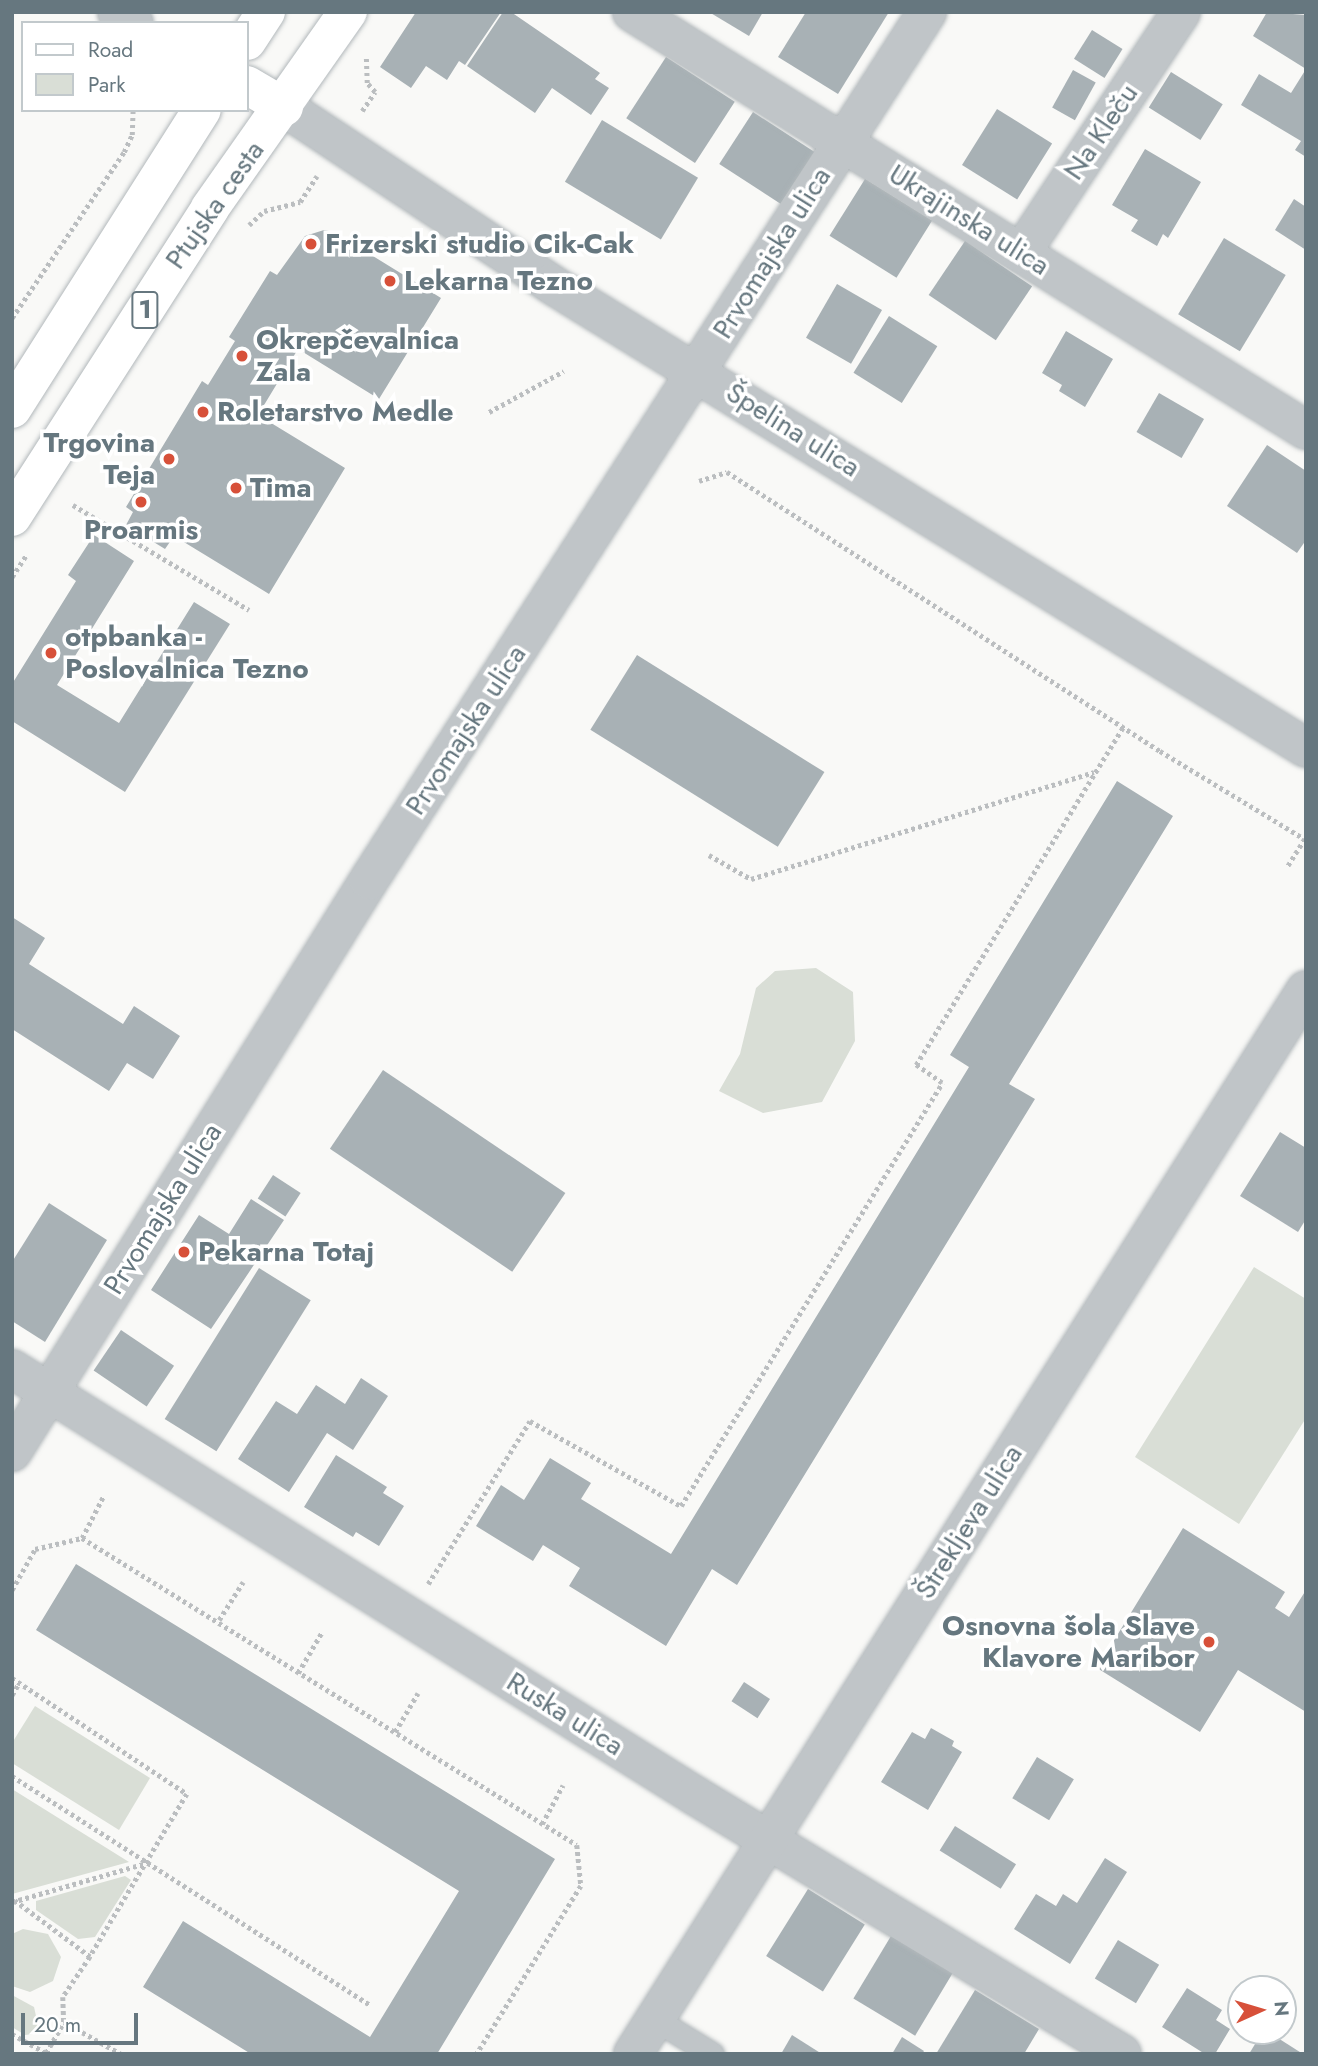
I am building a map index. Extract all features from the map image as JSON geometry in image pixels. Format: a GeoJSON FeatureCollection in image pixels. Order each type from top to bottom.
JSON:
{"type":"FeatureCollection","features":[{"type":"Feature","properties":{"kind":"main road"},"geometry":{"type":"LineString","coordinates":[[248,39],[266,12]]}},
{"type":"Feature","properties":{"kind":"main road","name":"Ptujska cesta"},"geometry":{"type":"LineString","coordinates":[[24,529],[210,208],[284,107],[348,12]]}},
{"type":"Feature","properties":{"kind":"main road"},"geometry":{"type":"LineString","coordinates":[[248,86],[284,107]]}},
{"type":"Feature","properties":{"kind":"main road","name":"Ptujska cesta"},"geometry":{"type":"LineString","coordinates":[[12,409],[201,112]]}},
{"type":"Feature","properties":{"kind":"street","name":"Ukrajinska ulica"},"geometry":{"type":"LineString","coordinates":[[632,12],[1306,430]]}},
{"type":"Feature","properties":{"kind":"street","name":"Prvomajska ulica"},"geometry":{"type":"LineString","coordinates":[[12,1452],[369,880],[927,12]]}},
{"type":"Feature","properties":{"kind":"street","name":"Na Kleču"},"geometry":{"type":"LineString","coordinates":[[1021,253],[1181,12]]}},
{"type":"Feature","properties":{"kind":"street","name":"Špelina ulica"},"geometry":{"type":"LineString","coordinates":[[284,107],[551,284],[697,371],[1306,748]]}},
{"type":"Feature","properties":{"kind":"street","name":"Štrekljeva ulica"},"geometry":{"type":"LineString","coordinates":[[633,2054],[1306,990]]}},
{"type":"Feature","properties":{"kind":"street","name":"Ruska ulica"},"geometry":{"type":"LineString","coordinates":[[12,1368],[768,1840],[1122,2054]]}},
{"type":"Feature","properties":{"kind":"lane"},"geometry":{"type":"LineString","coordinates":[[655,2018],[712,2054]]}},
{"type":"Feature","properties":{"kind":"path"},"geometry":{"type":"LineString","coordinates":[[244,229],[264,211],[300,202],[375,92],[365,74],[367,51]]}},
{"type":"Feature","properties":{"kind":"path"},"geometry":{"type":"LineString","coordinates":[[12,318],[124,152],[132,135],[133,112]]}},
{"type":"Feature","properties":{"kind":"path"},"geometry":{"type":"LineString","coordinates":[[489,412],[564,371]]}},
{"type":"Feature","properties":{"kind":"path"},"geometry":{"type":"LineString","coordinates":[[699,481],[727,472],[1123,727],[1305,839],[1287,868]]}},
{"type":"Feature","properties":{"kind":"path"},"geometry":{"type":"LineString","coordinates":[[73,505],[249,610]]}},
{"type":"Feature","properties":{"kind":"path"},"geometry":{"type":"LineString","coordinates":[[12,577],[24,529]]}},
{"type":"Feature","properties":{"kind":"path"},"geometry":{"type":"LineString","coordinates":[[409,1615],[530,1421],[681,1506],[942,1083],[916,1065],[1123,727]]}},
{"type":"Feature","properties":{"kind":"path"},"geometry":{"type":"LineString","coordinates":[[709,855],[751,879],[1095,771]]}},
{"type":"Feature","properties":{"kind":"path"},"geometry":{"type":"LineString","coordinates":[[82,1538],[104,1495]]}},
{"type":"Feature","properties":{"kind":"path"},"geometry":{"type":"LineString","coordinates":[[12,1591],[35,1549],[82,1538],[577,1845],[581,1886],[477,2054]]}},
{"type":"Feature","properties":{"kind":"path"},"geometry":{"type":"LineString","coordinates":[[219,1620],[243,1582]]}},
{"type":"Feature","properties":{"kind":"path"},"geometry":{"type":"LineString","coordinates":[[298,1673],[322,1632]]}},
{"type":"Feature","properties":{"kind":"path"},"geometry":{"type":"LineString","coordinates":[[12,1678],[187,1794],[151,1861],[63,1997],[64,2022],[46,2053],[12,2034]]}},
{"type":"Feature","properties":{"kind":"path"},"geometry":{"type":"LineString","coordinates":[[12,1695],[19,1683]]}},
{"type":"Feature","properties":{"kind":"path"},"geometry":{"type":"LineString","coordinates":[[395,1732],[418,1693]]}},
{"type":"Feature","properties":{"kind":"path"},"geometry":{"type":"LineString","coordinates":[[12,1776],[151,1861],[371,2006]]}},
{"type":"Feature","properties":{"kind":"path"},"geometry":{"type":"LineString","coordinates":[[542,1824],[563,1785]]}},
{"type":"Feature","properties":{"kind":"path"},"geometry":{"type":"LineString","coordinates":[[14,1901],[151,1861]]}},
{"type":"Feature","properties":{"kind":"path"},"geometry":{"type":"LineString","coordinates":[[14,1901],[90,1957]]}},
{"type":"Feature","properties":{"kind":"path"},"geometry":{"type":"LineString","coordinates":[[64,2022],[121,2054]]}},
{"type":"Feature","properties":{"kind":"green space"},"geometry":{"type":"Polygon","coordinates":[[[816,968],[853,992],[855,1041],[822,1102],[763,1113],[719,1091],[740,1054],[756,988],[775,971],[816,968]]]}},
{"type":"Feature","properties":{"kind":"green space"},"geometry":{"type":"Polygon","coordinates":[[[1254,1267],[1306,1299],[1306,1418],[1239,1524],[1135,1457],[1254,1267]]]}},
{"type":"Feature","properties":{"kind":"green space"},"geometry":{"type":"Polygon","coordinates":[[[35,1706],[150,1778],[119,1830],[12,1763],[12,1743],[35,1706]]]}},
{"type":"Feature","properties":{"kind":"green space"},"geometry":{"type":"Polygon","coordinates":[[[12,1789],[129,1862],[12,1894],[12,1789]]]}},
{"type":"Feature","properties":{"kind":"green space"},"geometry":{"type":"Polygon","coordinates":[[[125,1876],[131,1880],[95,1937],[78,1939],[36,1910],[36,1901],[125,1876]]]}},
{"type":"Feature","properties":{"kind":"green space"},"geometry":{"type":"Polygon","coordinates":[[[23,1929],[48,1934],[61,1957],[53,1981],[30,1992],[12,1986],[12,1934],[23,1929]]]}},
{"type":"Feature","properties":{"kind":"green space"},"geometry":{"type":"Polygon","coordinates":[[[12,1995],[34,2007],[38,2025],[34,2034],[25,2035],[12,2027],[12,1995]]]}},
{"type":"Feature","properties":{"kind":"building"},"geometry":{"type":"Polygon","coordinates":[[[416,12],[501,12],[465,65],[459,61],[447,80],[426,66],[411,88],[380,67],[416,12]]]}},
{"type":"Feature","properties":{"kind":"building"},"geometry":{"type":"Polygon","coordinates":[[[503,12],[511,12],[600,73],[595,79],[609,88],[591,115],[552,88],[535,113],[467,66],[503,12]]]}},
{"type":"Feature","properties":{"kind":"building"},"geometry":{"type":"Polygon","coordinates":[[[709,12],[763,12],[749,36],[709,12]]]}},
{"type":"Feature","properties":{"kind":"building"},"geometry":{"type":"Polygon","coordinates":[[[806,12],[889,12],[838,94],[778,57],[806,12]]]}},
{"type":"Feature","properties":{"kind":"building"},"geometry":{"type":"Polygon","coordinates":[[[1267,12],[1306,15],[1306,69],[1253,36],[1267,12]]]}},
{"type":"Feature","properties":{"kind":"building"},"geometry":{"type":"Polygon","coordinates":[[[1092,30],[1123,49],[1105,78],[1074,59],[1092,30]]]}},
{"type":"Feature","properties":{"kind":"building"},"geometry":{"type":"Polygon","coordinates":[[[666,57],[735,102],[695,163],[626,118],[666,57]]]}},
{"type":"Feature","properties":{"kind":"building"},"geometry":{"type":"Polygon","coordinates":[[[1306,69],[1306,157],[1295,150],[1301,141],[1241,105],[1259,74],[1291,93],[1306,69]]]}},
{"type":"Feature","properties":{"kind":"building"},"geometry":{"type":"Polygon","coordinates":[[[1073,70],[1096,83],[1075,120],[1052,108],[1073,70]]]}},
{"type":"Feature","properties":{"kind":"building"},"geometry":{"type":"Polygon","coordinates":[[[1171,72],[1223,104],[1200,140],[1149,108],[1171,72]]]}},
{"type":"Feature","properties":{"kind":"building"},"geometry":{"type":"Polygon","coordinates":[[[997,109],[1052,143],[1017,199],[962,165],[997,109]]]}},
{"type":"Feature","properties":{"kind":"building"},"geometry":{"type":"Polygon","coordinates":[[[753,112],[814,152],[780,204],[719,164],[753,112]]]}},
{"type":"Feature","properties":{"kind":"building"},"geometry":{"type":"Polygon","coordinates":[[[602,120],[698,178],[661,239],[565,182],[602,120]]]}},
{"type":"Feature","properties":{"kind":"building"},"geometry":{"type":"Polygon","coordinates":[[[1145,149],[1201,182],[1168,238],[1163,234],[1157,246],[1131,231],[1138,220],[1112,205],[1145,149]]]}},
{"type":"Feature","properties":{"kind":"building"},"geometry":{"type":"Polygon","coordinates":[[[865,179],[932,221],[896,278],[829,236],[865,179]]]}},
{"type":"Feature","properties":{"kind":"building"},"geometry":{"type":"Polygon","coordinates":[[[1294,199],[1306,207],[1306,250],[1275,230],[1294,199]]]}},
{"type":"Feature","properties":{"kind":"building"},"geometry":{"type":"Polygon","coordinates":[[[324,230],[334,232],[441,298],[379,399],[298,349],[258,415],[345,468],[269,594],[174,536],[165,549],[126,525],[133,512],[126,507],[202,381],[208,385],[235,341],[229,337],[270,271],[277,275],[305,236],[324,230]]]}},
{"type":"Feature","properties":{"kind":"building"},"geometry":{"type":"Polygon","coordinates":[[[1224,238],[1286,275],[1240,351],[1178,314],[1224,238]]]}},
{"type":"Feature","properties":{"kind":"building"},"geometry":{"type":"Polygon","coordinates":[[[965,241],[1032,286],[996,340],[929,295],[965,241]]]}},
{"type":"Feature","properties":{"kind":"building"},"geometry":{"type":"Polygon","coordinates":[[[837,284],[882,310],[851,364],[806,338],[837,284]]]}},
{"type":"Feature","properties":{"kind":"building"},"geometry":{"type":"Polygon","coordinates":[[[889,316],[937,346],[902,403],[853,373],[889,316]]]}},
{"type":"Feature","properties":{"kind":"building"},"geometry":{"type":"Polygon","coordinates":[[[1066,331],[1113,359],[1085,407],[1059,391],[1062,385],[1042,373],[1066,331]]]}},
{"type":"Feature","properties":{"kind":"building"},"geometry":{"type":"Polygon","coordinates":[[[1159,393],[1204,419],[1182,458],[1136,432],[1159,393]]]}},
{"type":"Feature","properties":{"kind":"building"},"geometry":{"type":"Polygon","coordinates":[[[1267,445],[1306,471],[1306,540],[1297,553],[1227,506],[1267,445]]]}},
{"type":"Feature","properties":{"kind":"building"},"geometry":{"type":"Polygon","coordinates":[[[94,535],[134,561],[57,685],[119,723],[194,602],[230,624],[125,792],[12,721],[12,684],[76,581],[68,575],[94,535]]]}},
{"type":"Feature","properties":{"kind":"building"},"geometry":{"type":"Polygon","coordinates":[[[637,655],[824,772],[778,847],[590,730],[637,655]]]}},
{"type":"Feature","properties":{"kind":"building"},"geometry":{"type":"Polygon","coordinates":[[[1117,781],[1173,816],[1009,1084],[1035,1099],[737,1585],[712,1569],[666,1646],[569,1586],[580,1568],[543,1545],[533,1561],[476,1526],[501,1485],[524,1500],[550,1458],[591,1483],[581,1499],[671,1554],[969,1067],[950,1055],[1117,781]]]}},
{"type":"Feature","properties":{"kind":"building"},"geometry":{"type":"Polygon","coordinates":[[[12,917],[45,938],[29,964],[123,1024],[134,1006],[180,1036],[153,1079],[127,1063],[109,1091],[12,1029],[12,917]]]}},
{"type":"Feature","properties":{"kind":"building"},"geometry":{"type":"Polygon","coordinates":[[[383,1070],[565,1193],[512,1272],[330,1149],[383,1070]]]}},
{"type":"Feature","properties":{"kind":"building"},"geometry":{"type":"Polygon","coordinates":[[[1280,1132],[1306,1148],[1306,1219],[1298,1232],[1240,1196],[1280,1132]]]}},
{"type":"Feature","properties":{"kind":"building"},"geometry":{"type":"Polygon","coordinates":[[[273,1175],[301,1193],[285,1216],[258,1198],[273,1175]]]}},
{"type":"Feature","properties":{"kind":"building"},"geometry":{"type":"Polygon","coordinates":[[[251,1199],[284,1220],[211,1329],[151,1290],[199,1215],[229,1234],[251,1199]]]}},
{"type":"Feature","properties":{"kind":"building"},"geometry":{"type":"Polygon","coordinates":[[[49,1203],[107,1240],[45,1342],[12,1321],[12,1262],[49,1203]]]}},
{"type":"Feature","properties":{"kind":"building"},"geometry":{"type":"Polygon","coordinates":[[[259,1268],[311,1300],[216,1451],[165,1419],[259,1268]]]}},
{"type":"Feature","properties":{"kind":"building"},"geometry":{"type":"Polygon","coordinates":[[[121,1330],[174,1366],[147,1406],[94,1371],[121,1330]]]}},
{"type":"Feature","properties":{"kind":"building"},"geometry":{"type":"Polygon","coordinates":[[[361,1378],[388,1396],[353,1450],[327,1433],[289,1492],[238,1459],[276,1401],[297,1414],[316,1385],[345,1404],[361,1378]]]}},
{"type":"Feature","properties":{"kind":"building"},"geometry":{"type":"Polygon","coordinates":[[[336,1455],[387,1487],[383,1493],[404,1506],[379,1546],[356,1532],[353,1537],[304,1507],[336,1455]]]}},
{"type":"Feature","properties":{"kind":"building","name":"Osnovna šola Slave Klavore Maribor"},"geometry":{"type":"Polygon","coordinates":[[[1183,1528],[1285,1592],[1275,1608],[1289,1617],[1306,1590],[1306,1712],[1238,1670],[1200,1732],[1097,1668],[1183,1528]]]}},
{"type":"Feature","properties":{"kind":"building"},"geometry":{"type":"Polygon","coordinates":[[[76,1564],[555,1859],[437,2054],[251,2054],[143,1987],[183,1921],[370,2037],[459,1891],[36,1630],[76,1564]]]}},
{"type":"Feature","properties":{"kind":"building"},"geometry":{"type":"Polygon","coordinates":[[[744,1682],[770,1699],[757,1718],[731,1701],[744,1682]]]}},
{"type":"Feature","properties":{"kind":"building"},"geometry":{"type":"Polygon","coordinates":[[[931,1728],[954,1741],[952,1746],[962,1752],[928,1810],[881,1782],[912,1732],[925,1739],[931,1728]]]}},
{"type":"Feature","properties":{"kind":"building"},"geometry":{"type":"Polygon","coordinates":[[[1037,1757],[1074,1779],[1049,1820],[1012,1798],[1037,1757]]]}},
{"type":"Feature","properties":{"kind":"building"},"geometry":{"type":"Polygon","coordinates":[[[955,1826],[1016,1864],[1001,1889],[940,1851],[955,1826]]]}},
{"type":"Feature","properties":{"kind":"building"},"geometry":{"type":"Polygon","coordinates":[[[1105,1858],[1127,1872],[1070,1964],[1014,1929],[1036,1894],[1056,1906],[1063,1894],[1077,1903],[1105,1858]]]}},
{"type":"Feature","properties":{"kind":"building"},"geometry":{"type":"Polygon","coordinates":[[[808,1889],[865,1925],[823,1992],[766,1956],[808,1889]]]}},
{"type":"Feature","properties":{"kind":"building"},"geometry":{"type":"Polygon","coordinates":[[[891,1936],[953,1973],[915,2036],[853,1999],[891,1936]]]}},
{"type":"Feature","properties":{"kind":"building"},"geometry":{"type":"Polygon","coordinates":[[[1118,1940],[1159,1965],[1136,2003],[1095,1979],[1118,1940]]]}},
{"type":"Feature","properties":{"kind":"building"},"geometry":{"type":"Polygon","coordinates":[[[1187,1988],[1222,2010],[1216,2020],[1227,2027],[1227,2034],[1215,2054],[1205,2054],[1162,2027],[1187,1988]]]}},
{"type":"Feature","properties":{"kind":"building"},"geometry":{"type":"Polygon","coordinates":[[[975,1990],[1039,2029],[1024,2054],[936,2054],[975,1990]]]}},
{"type":"Feature","properties":{"kind":"building"},"geometry":{"type":"Polygon","coordinates":[[[792,2035],[822,2054],[781,2054],[792,2035]]]}},
{"type":"Feature","properties":{"kind":"building"},"geometry":{"type":"Polygon","coordinates":[[[902,2037],[924,2051],[922,2054],[892,2054],[902,2037]]]}},
{"type":"Feature","properties":{"kind":"building"},"geometry":{"type":"Polygon","coordinates":[[[1254,2045],[1289,2045],[1303,2054],[1249,2054],[1254,2045]]]}},
{"type":"Feature","properties":{"kind":"place","name":"Frizerski studio Cik-Cak"},"geometry":{"type":"Point","coordinates":[311,244]}},
{"type":"Feature","properties":{"kind":"place","name":"Lekarna Tezno"},"geometry":{"type":"Point","coordinates":[390,281]}},
{"type":"Feature","properties":{"kind":"place","name":"Okrepčevalnica Zala"},"geometry":{"type":"Point","coordinates":[242,356]}},
{"type":"Feature","properties":{"kind":"place","name":"Roletarstvo Medle"},"geometry":{"type":"Point","coordinates":[203,412]}},
{"type":"Feature","properties":{"kind":"place","name":"Trgovina Teja"},"geometry":{"type":"Point","coordinates":[169,459]}},
{"type":"Feature","properties":{"kind":"place","name":"Tima"},"geometry":{"type":"Point","coordinates":[236,488]}},
{"type":"Feature","properties":{"kind":"place","name":"Proarmis"},"geometry":{"type":"Point","coordinates":[141,502]}},
{"type":"Feature","properties":{"kind":"place","name":"otpbanka - Poslovalnica Tezno"},"geometry":{"type":"Point","coordinates":[51,653]}},
{"type":"Feature","properties":{"kind":"place","name":"Pekarna Totaj"},"geometry":{"type":"Point","coordinates":[184,1252]}},
{"type":"Feature","properties":{"kind":"place","name":"Osnovna šola Slave Klavore Maribor"},"geometry":{"type":"Point","coordinates":[1209,1642]}}]}
